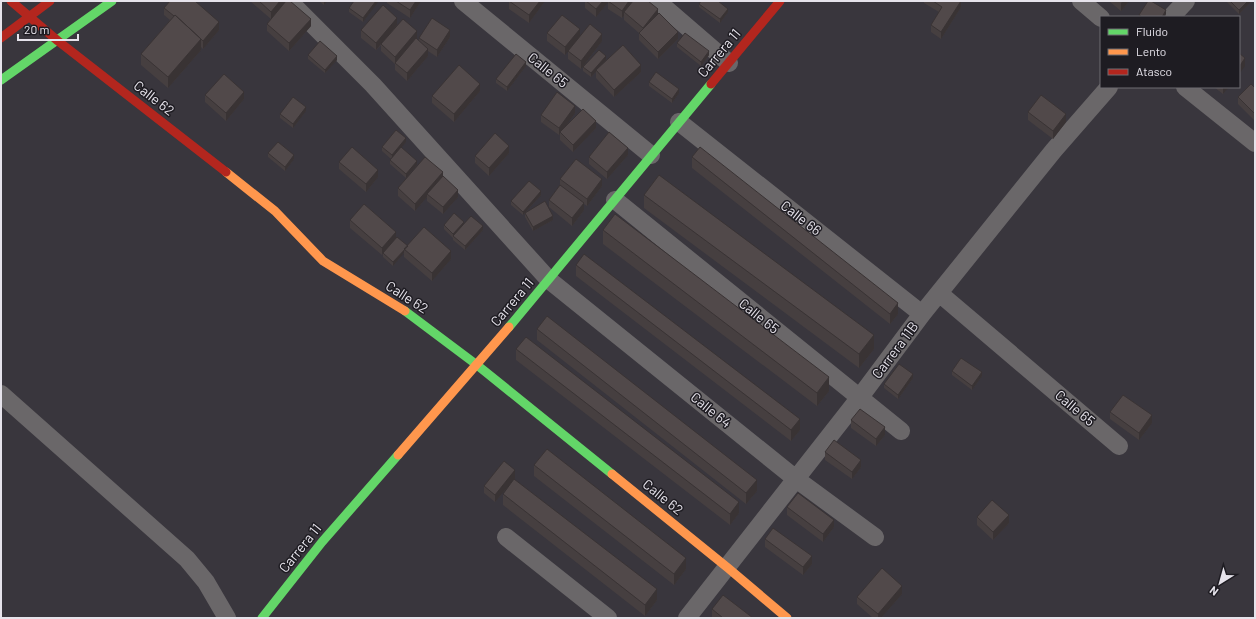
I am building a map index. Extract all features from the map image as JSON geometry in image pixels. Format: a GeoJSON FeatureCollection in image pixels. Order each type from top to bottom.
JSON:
{"type":"FeatureCollection","features":[{"type":"Feature","properties":{"kind":"street","name":"Calle 62"},"geometry":{"type":"LineString","coordinates":[[11,1],[58,41],[275,211],[323,261],[407,312],[477,365],[788,618]]}},
{"type":"Feature","properties":{"kind":"street"},"geometry":{"type":"LineString","coordinates":[[1,38],[50,1]]}},
{"type":"Feature","properties":{"kind":"street"},"geometry":{"type":"LineString","coordinates":[[1,80],[58,41],[112,1]]}},
{"type":"Feature","properties":{"kind":"street","name":"Calle 64"},"geometry":{"type":"LineString","coordinates":[[289,1],[373,85],[549,280],[796,479],[875,537]]}},
{"type":"Feature","properties":{"kind":"street","name":"Calle 65"},"geometry":{"type":"LineString","coordinates":[[463,1],[651,154]]}},
{"type":"Feature","properties":{"kind":"street"},"geometry":{"type":"LineString","coordinates":[[657,1],[729,63]]}},
{"type":"Feature","properties":{"kind":"street","name":"Carrera 11"},"geometry":{"type":"LineString","coordinates":[[262,618],[322,542],[477,365],[549,280],[616,200],[651,154],[780,1]]}},
{"type":"Feature","properties":{"kind":"street"},"geometry":{"type":"LineString","coordinates":[[1081,1],[1100,17]]}},
{"type":"Feature","properties":{"kind":"street"},"geometry":{"type":"LineString","coordinates":[[1172,16],[1186,1]]}},
{"type":"Feature","properties":{"kind":"street","name":"Carrera 11B"},"geometry":{"type":"LineString","coordinates":[[687,618],[728,568],[860,398],[922,314],[1054,150],[1108,88]]}},
{"type":"Feature","properties":{"kind":"street"},"geometry":{"type":"LineString","coordinates":[[1186,88],[1255,143]]}},
{"type":"Feature","properties":{"kind":"street","name":"Calle 66"},"geometry":{"type":"LineString","coordinates":[[679,122],[922,314]]}},
{"type":"Feature","properties":{"kind":"street","name":"Calle 65"},"geometry":{"type":"LineString","coordinates":[[616,200],[902,431]]}},
{"type":"Feature","properties":{"kind":"street","name":"Calle 65"},"geometry":{"type":"LineString","coordinates":[[939,293],[1119,446]]}},
{"type":"Feature","properties":{"kind":"street"},"geometry":{"type":"LineString","coordinates":[[1,394],[187,559],[206,582],[227,618]]}},
{"type":"Feature","properties":{"kind":"street"},"geometry":{"type":"LineString","coordinates":[[506,537],[608,618]]}},
{"type":"Feature","properties":{"kind":"building"},"geometry":{"type":"Polygon","coordinates":[[[170,1],[195,1],[219,22],[203,41],[175,15],[174,16],[164,8],[170,1]]]}},
{"type":"Feature","properties":{"kind":"building"},"geometry":{"type":"Polygon","coordinates":[[[259,1],[280,1],[271,12],[259,1]]]}},
{"type":"Feature","properties":{"kind":"building"},"geometry":{"type":"Polygon","coordinates":[[[286,1],[290,1],[311,19],[289,43],[267,24],[286,1]]]}},
{"type":"Feature","properties":{"kind":"building"},"geometry":{"type":"Polygon","coordinates":[[[354,1],[376,1],[363,18],[349,8],[354,1]]]}},
{"type":"Feature","properties":{"kind":"building"},"geometry":{"type":"Polygon","coordinates":[[[396,1],[416,1],[410,10],[396,1]]]}},
{"type":"Feature","properties":{"kind":"building"},"geometry":{"type":"Polygon","coordinates":[[[509,1],[540,1],[529,15],[509,1]]]}},
{"type":"Feature","properties":{"kind":"building"},"geometry":{"type":"Polygon","coordinates":[[[586,1],[603,1],[596,9],[586,1]]]}},
{"type":"Feature","properties":{"kind":"building"},"geometry":{"type":"Polygon","coordinates":[[[608,1],[629,1],[622,11],[608,1]]]}},
{"type":"Feature","properties":{"kind":"building"},"geometry":{"type":"Polygon","coordinates":[[[633,1],[648,1],[658,9],[643,28],[624,12],[633,1]]]}},
{"type":"Feature","properties":{"kind":"building"},"geometry":{"type":"Polygon","coordinates":[[[701,1],[718,1],[728,9],[720,19],[699,4],[701,1]]]}},
{"type":"Feature","properties":{"kind":"building"},"geometry":{"type":"Polygon","coordinates":[[[933,1],[961,1],[941,32],[931,25],[942,7],[933,1]]]}},
{"type":"Feature","properties":{"kind":"building"},"geometry":{"type":"Polygon","coordinates":[[[1148,1],[1151,1],[1166,10],[1163,16],[1139,15],[1148,1]]]}},
{"type":"Feature","properties":{"kind":"building"},"geometry":{"type":"Polygon","coordinates":[[[1230,1],[1248,1],[1239,10],[1230,1]]]}},
{"type":"Feature","properties":{"kind":"building"},"geometry":{"type":"Polygon","coordinates":[[[383,5],[397,18],[376,43],[361,30],[383,5]]]}},
{"type":"Feature","properties":{"kind":"building"},"geometry":{"type":"Polygon","coordinates":[[[659,13],[678,32],[658,52],[639,33],[659,13]]]}},
{"type":"Feature","properties":{"kind":"building"},"geometry":{"type":"Polygon","coordinates":[[[175,15],[201,39],[168,77],[141,54],[175,15]]]}},
{"type":"Feature","properties":{"kind":"building"},"geometry":{"type":"Polygon","coordinates":[[[562,15],[580,29],[565,47],[547,33],[562,15]]]}},
{"type":"Feature","properties":{"kind":"building"},"geometry":{"type":"Polygon","coordinates":[[[432,18],[450,30],[437,50],[419,38],[432,18]]]}},
{"type":"Feature","properties":{"kind":"building"},"geometry":{"type":"Polygon","coordinates":[[[403,19],[417,31],[395,57],[381,44],[403,19]]]}},
{"type":"Feature","properties":{"kind":"building"},"geometry":{"type":"Polygon","coordinates":[[[590,24],[602,34],[581,61],[568,51],[590,24]]]}},
{"type":"Feature","properties":{"kind":"building"},"geometry":{"type":"Polygon","coordinates":[[[685,33],[709,51],[701,62],[677,43],[685,33]]]}},
{"type":"Feature","properties":{"kind":"building"},"geometry":{"type":"Polygon","coordinates":[[[416,38],[428,49],[407,73],[395,63],[416,38]]]}},
{"type":"Feature","properties":{"kind":"building"},"geometry":{"type":"Polygon","coordinates":[[[320,41],[337,56],[325,70],[308,55],[320,41]]]}},
{"type":"Feature","properties":{"kind":"building"},"geometry":{"type":"Polygon","coordinates":[[[623,45],[641,65],[614,90],[596,70],[623,45]]]}},
{"type":"Feature","properties":{"kind":"building"},"geometry":{"type":"Polygon","coordinates":[[[599,50],[606,56],[591,73],[583,67],[599,50]]]}},
{"type":"Feature","properties":{"kind":"building"},"geometry":{"type":"Polygon","coordinates":[[[516,54],[526,62],[507,87],[496,79],[516,54]]]}},
{"type":"Feature","properties":{"kind":"building"},"geometry":{"type":"Polygon","coordinates":[[[1240,54],[1245,58],[1240,66],[1240,54]]]}},
{"type":"Feature","properties":{"kind":"building"},"geometry":{"type":"Polygon","coordinates":[[[459,65],[480,84],[454,114],[432,96],[459,65]]]}},
{"type":"Feature","properties":{"kind":"building"},"geometry":{"type":"Polygon","coordinates":[[[656,72],[679,89],[672,99],[649,82],[656,72]]]}},
{"type":"Feature","properties":{"kind":"building"},"geometry":{"type":"Polygon","coordinates":[[[224,74],[244,92],[226,113],[205,95],[224,74]]]}},
{"type":"Feature","properties":{"kind":"building"},"geometry":{"type":"Polygon","coordinates":[[[1251,84],[1255,88],[1255,114],[1238,97],[1251,84]]]}},
{"type":"Feature","properties":{"kind":"building"},"geometry":{"type":"Polygon","coordinates":[[[557,92],[575,106],[559,128],[541,115],[557,92]]]}},
{"type":"Feature","properties":{"kind":"building"},"geometry":{"type":"Polygon","coordinates":[[[1041,95],[1066,114],[1053,131],[1028,112],[1041,95]]]}},
{"type":"Feature","properties":{"kind":"building"},"geometry":{"type":"Polygon","coordinates":[[[293,97],[306,107],[293,124],[280,114],[293,97]]]}},
{"type":"Feature","properties":{"kind":"building"},"geometry":{"type":"Polygon","coordinates":[[[583,109],[596,121],[573,145],[560,132],[583,109]]]}},
{"type":"Feature","properties":{"kind":"building"},"geometry":{"type":"Polygon","coordinates":[[[396,130],[406,138],[392,155],[382,147],[396,130]]]}},
{"type":"Feature","properties":{"kind":"building"},"geometry":{"type":"Polygon","coordinates":[[[609,132],[628,148],[607,172],[589,157],[609,132]]]}},
{"type":"Feature","properties":{"kind":"building"},"geometry":{"type":"Polygon","coordinates":[[[495,133],[509,146],[489,168],[475,156],[495,133]]]}},
{"type":"Feature","properties":{"kind":"building"},"geometry":{"type":"Polygon","coordinates":[[[278,142],[294,155],[285,167],[268,153],[278,142]]]}},
{"type":"Feature","properties":{"kind":"building"},"geometry":{"type":"Polygon","coordinates":[[[352,147],[378,170],[366,184],[339,162],[352,147]]]}},
{"type":"Feature","properties":{"kind":"building"},"geometry":{"type":"Polygon","coordinates":[[[401,147],[417,161],[406,174],[390,160],[401,147]]]}},
{"type":"Feature","properties":{"kind":"building"},"geometry":{"type":"Polygon","coordinates":[[[700,147],[898,303],[890,314],[692,157],[700,147]]]}},
{"type":"Feature","properties":{"kind":"building"},"geometry":{"type":"Polygon","coordinates":[[[425,157],[443,172],[415,204],[398,188],[425,157]]]}},
{"type":"Feature","properties":{"kind":"building"},"geometry":{"type":"Polygon","coordinates":[[[576,159],[602,179],[587,199],[560,179],[576,159]]]}},
{"type":"Feature","properties":{"kind":"building"},"geometry":{"type":"Polygon","coordinates":[[[659,175],[874,335],[859,354],[644,195],[659,175]]]}},
{"type":"Feature","properties":{"kind":"building"},"geometry":{"type":"Polygon","coordinates":[[[443,176],[458,190],[443,207],[427,194],[443,176]]]}},
{"type":"Feature","properties":{"kind":"building"},"geometry":{"type":"Polygon","coordinates":[[[529,181],[541,191],[523,212],[511,201],[529,181]]]}},
{"type":"Feature","properties":{"kind":"building"},"geometry":{"type":"Polygon","coordinates":[[[560,185],[584,203],[572,218],[549,200],[560,185]]]}},
{"type":"Feature","properties":{"kind":"building"},"geometry":{"type":"Polygon","coordinates":[[[545,201],[553,216],[533,227],[525,213],[545,201]]]}},
{"type":"Feature","properties":{"kind":"building"},"geometry":{"type":"Polygon","coordinates":[[[364,204],[396,232],[382,248],[350,220],[364,204]]]}},
{"type":"Feature","properties":{"kind":"building"},"geometry":{"type":"Polygon","coordinates":[[[454,213],[464,222],[453,234],[444,225],[454,213]]]}},
{"type":"Feature","properties":{"kind":"building"},"geometry":{"type":"Polygon","coordinates":[[[615,214],[829,377],[817,393],[603,230],[615,214]]]}},
{"type":"Feature","properties":{"kind":"building"},"geometry":{"type":"Polygon","coordinates":[[[471,216],[483,226],[465,246],[453,236],[471,216]]]}},
{"type":"Feature","properties":{"kind":"building"},"geometry":{"type":"Polygon","coordinates":[[[424,227],[451,251],[432,273],[404,249],[424,227]]]}},
{"type":"Feature","properties":{"kind":"building"},"geometry":{"type":"Polygon","coordinates":[[[397,237],[408,246],[393,262],[383,253],[397,237]]]}},
{"type":"Feature","properties":{"kind":"building"},"geometry":{"type":"Polygon","coordinates":[[[584,254],[800,419],[791,430],[576,265],[584,254]]]}},
{"type":"Feature","properties":{"kind":"building"},"geometry":{"type":"Polygon","coordinates":[[[547,316],[757,480],[746,493],[537,329],[547,316]]]}},
{"type":"Feature","properties":{"kind":"building"},"geometry":{"type":"Polygon","coordinates":[[[526,337],[739,502],[730,514],[516,349],[526,337]]]}},
{"type":"Feature","properties":{"kind":"building"},"geometry":{"type":"Polygon","coordinates":[[[961,358],[982,372],[972,386],[952,371],[961,358]]]}},
{"type":"Feature","properties":{"kind":"building"},"geometry":{"type":"Polygon","coordinates":[[[899,364],[913,374],[898,395],[884,384],[899,364]]]}},
{"type":"Feature","properties":{"kind":"building"},"geometry":{"type":"Polygon","coordinates":[[[1123,395],[1152,415],[1139,433],[1110,412],[1123,395]]]}},
{"type":"Feature","properties":{"kind":"building"},"geometry":{"type":"Polygon","coordinates":[[[860,409],[885,427],[876,439],[851,420],[860,409]]]}},
{"type":"Feature","properties":{"kind":"building"},"geometry":{"type":"Polygon","coordinates":[[[834,440],[861,460],[852,472],[825,452],[834,440]]]}},
{"type":"Feature","properties":{"kind":"building"},"geometry":{"type":"Polygon","coordinates":[[[547,449],[686,558],[674,574],[534,465],[547,449]]]}},
{"type":"Feature","properties":{"kind":"building"},"geometry":{"type":"Polygon","coordinates":[[[504,461],[515,470],[495,495],[484,486],[504,461]]]}},
{"type":"Feature","properties":{"kind":"building"},"geometry":{"type":"Polygon","coordinates":[[[514,479],[657,589],[645,605],[503,494],[514,479]]]}},
{"type":"Feature","properties":{"kind":"building"},"geometry":{"type":"Polygon","coordinates":[[[798,493],[834,520],[823,534],[787,507],[798,493]]]}},
{"type":"Feature","properties":{"kind":"building"},"geometry":{"type":"Polygon","coordinates":[[[992,500],[1009,515],[993,532],[977,517],[992,500]]]}},
{"type":"Feature","properties":{"kind":"building"},"geometry":{"type":"Polygon","coordinates":[[[773,528],[812,556],[803,567],[765,539],[773,528]]]}},
{"type":"Feature","properties":{"kind":"building"},"geometry":{"type":"Polygon","coordinates":[[[882,568],[902,586],[878,614],[857,597],[882,568]]]}},
{"type":"Feature","properties":{"kind":"building"},"geometry":{"type":"Polygon","coordinates":[[[723,595],[753,618],[723,618],[712,609],[723,595]]]}},
{"type":"Feature","properties":{"kind":"traffic: fast"},"geometry":{"type":"LineString","coordinates":[[1,80],[112,1]]}},
{"type":"Feature","properties":{"kind":"traffic: fast"},"geometry":{"type":"LineString","coordinates":[[509,327],[711,84]]}},
{"type":"Feature","properties":{"kind":"traffic: fast"},"geometry":{"type":"LineString","coordinates":[[405,311],[477,365],[612,474]]}},
{"type":"Feature","properties":{"kind":"traffic: fast"},"geometry":{"type":"LineString","coordinates":[[262,618],[322,542],[398,455]]}},
{"type":"Feature","properties":{"kind":"traffic: slow"},"geometry":{"type":"LineString","coordinates":[[226,172],[275,211],[323,261],[405,311]]}},
{"type":"Feature","properties":{"kind":"traffic: slow"},"geometry":{"type":"LineString","coordinates":[[398,455],[509,327]]}},
{"type":"Feature","properties":{"kind":"traffic: slow"},"geometry":{"type":"LineString","coordinates":[[612,474],[787,618]]}},
{"type":"Feature","properties":{"kind":"traffic: jam"},"geometry":{"type":"LineString","coordinates":[[11,1],[58,41],[226,172]]}},
{"type":"Feature","properties":{"kind":"traffic: jam"},"geometry":{"type":"LineString","coordinates":[[1,38],[50,1]]}},
{"type":"Feature","properties":{"kind":"traffic: jam"},"geometry":{"type":"LineString","coordinates":[[711,84],[780,1]]}}]}
